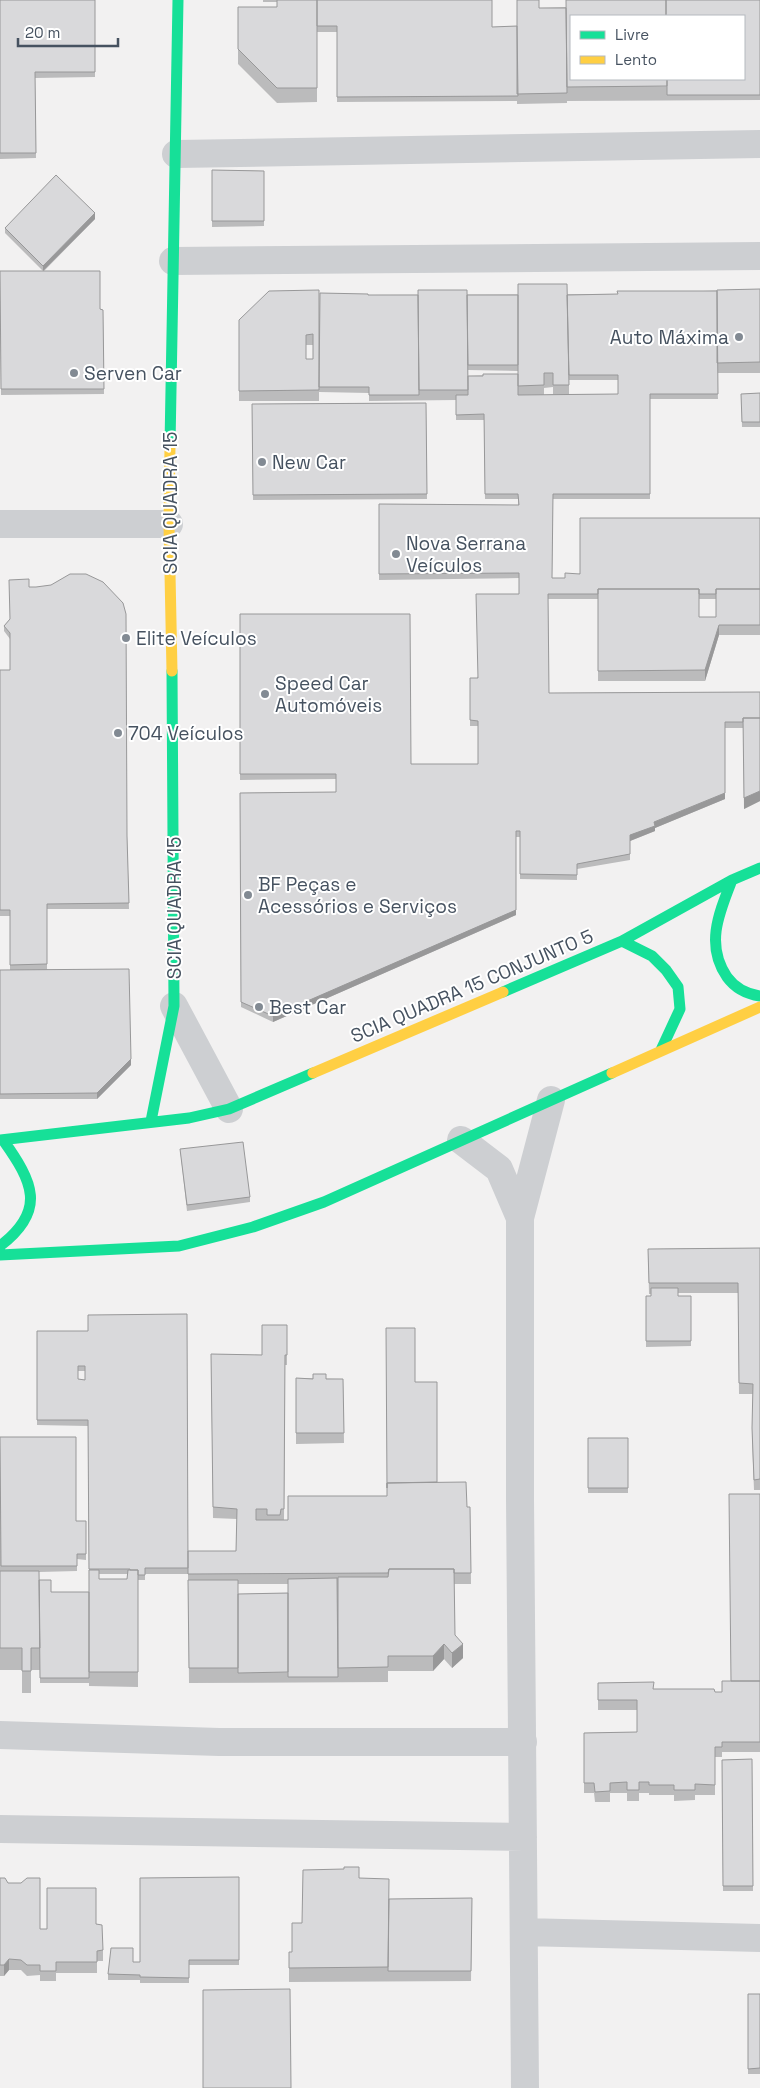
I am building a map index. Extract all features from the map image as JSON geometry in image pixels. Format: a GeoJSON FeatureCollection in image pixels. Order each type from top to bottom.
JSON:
{"type":"FeatureCollection","features":[{"type":"Feature","properties":{"kind":"main road","name":"SCIA QUADRA 15"},"geometry":{"type":"LineString","coordinates":[[151,1121],[174,1006],[173,756],[169,524],[178,0]]}},
{"type":"Feature","properties":{"kind":"main road","name":"SCIA QUADRA 15 CONJUNTO 5"},"geometry":{"type":"LineString","coordinates":[[1,1140],[189,1118],[229,1109],[622,941],[732,880],[760,868]]}},
{"type":"Feature","properties":{"kind":"main road"},"geometry":{"type":"LineString","coordinates":[[732,880],[716,922],[714,949],[721,970],[734,986],[750,996],[760,996]]}},
{"type":"Feature","properties":{"kind":"main road"},"geometry":{"type":"LineString","coordinates":[[622,941],[652,956],[678,986],[680,1009],[662,1050]]}},
{"type":"Feature","properties":{"kind":"main road"},"geometry":{"type":"LineString","coordinates":[[0,1255],[179,1246],[253,1227],[324,1202],[760,1007]]}},
{"type":"Feature","properties":{"kind":"main road"},"geometry":{"type":"LineString","coordinates":[[0,1246],[22,1227],[31,1206],[28,1181],[20,1162],[1,1140]]}},
{"type":"Feature","properties":{"kind":"street"},"geometry":{"type":"LineString","coordinates":[[176,154],[760,144]]}},
{"type":"Feature","properties":{"kind":"street"},"geometry":{"type":"LineString","coordinates":[[173,261],[760,256]]}},
{"type":"Feature","properties":{"kind":"street"},"geometry":{"type":"LineString","coordinates":[[0,524],[169,524]]}},
{"type":"Feature","properties":{"kind":"street","name":"SCIA QUADRA 15"},"geometry":{"type":"LineString","coordinates":[[174,1006],[229,1109]]}},
{"type":"Feature","properties":{"kind":"street"},"geometry":{"type":"LineString","coordinates":[[525,2088],[520,1498],[520,1218],[551,1100]]}},
{"type":"Feature","properties":{"kind":"street"},"geometry":{"type":"LineString","coordinates":[[461,1140],[499,1169],[520,1218]]}},
{"type":"Feature","properties":{"kind":"street"},"geometry":{"type":"LineString","coordinates":[[0,1735],[219,1742],[523,1742]]}},
{"type":"Feature","properties":{"kind":"street"},"geometry":{"type":"LineString","coordinates":[[0,1829],[523,1837]]}},
{"type":"Feature","properties":{"kind":"street"},"geometry":{"type":"LineString","coordinates":[[524,1932],[760,1938]]}},
{"type":"Feature","properties":{"kind":"building"},"geometry":{"type":"Polygon","coordinates":[[[0,0],[95,0],[95,72],[35,72],[36,153],[0,153],[0,0]]]}},
{"type":"Feature","properties":{"kind":"building"},"geometry":{"type":"Polygon","coordinates":[[[277,0],[317,0],[317,88],[277,88],[238,49],[238,7],[277,7],[277,0]]]}},
{"type":"Feature","properties":{"kind":"building"},"geometry":{"type":"Polygon","coordinates":[[[317,0],[492,0],[492,27],[517,26],[518,96],[337,97],[337,26],[317,26],[317,0]]]}},
{"type":"Feature","properties":{"kind":"building"},"geometry":{"type":"Polygon","coordinates":[[[517,0],[539,0],[539,8],[566,8],[567,93],[517,94],[517,0]]]}},
{"type":"Feature","properties":{"kind":"building"},"geometry":{"type":"Polygon","coordinates":[[[566,0],[666,0],[666,15],[570,15],[570,80],[667,80],[667,86],[567,87],[566,0]]]}},
{"type":"Feature","properties":{"kind":"building"},"geometry":{"type":"Polygon","coordinates":[[[666,0],[760,0],[760,95],[667,95],[667,80],[745,80],[745,15],[666,15],[666,0]]]}},
{"type":"Feature","properties":{"kind":"building"},"geometry":{"type":"Polygon","coordinates":[[[212,170],[264,171],[264,221],[212,221],[212,170]]]}},
{"type":"Feature","properties":{"kind":"building"},"geometry":{"type":"Polygon","coordinates":[[[56,175],[95,213],[43,266],[5,228],[56,175]]]}},
{"type":"Feature","properties":{"kind":"building"},"geometry":{"type":"Polygon","coordinates":[[[0,271],[100,271],[100,309],[103,310],[104,389],[1,389],[0,271]]]}},
{"type":"Feature","properties":{"kind":"building"},"geometry":{"type":"Polygon","coordinates":[[[518,284],[567,284],[569,385],[553,385],[553,373],[544,373],[544,385],[518,386],[518,284]]]}},
{"type":"Feature","properties":{"kind":"building","name":"Auto Máxima"},"geometry":{"type":"Polygon","coordinates":[[[760,289],[760,362],[717,363],[717,290],[760,289]]]}},
{"type":"Feature","properties":{"kind":"building"},"geometry":{"type":"Polygon","coordinates":[[[319,290],[319,390],[239,391],[239,320],[269,291],[319,290]],[[313,334],[306,335],[306,359],[313,359],[313,334]]]}},
{"type":"Feature","properties":{"kind":"building"},"geometry":{"type":"Polygon","coordinates":[[[418,290],[467,290],[468,390],[419,390],[418,290]]]}},
{"type":"Feature","properties":{"kind":"building"},"geometry":{"type":"Polygon","coordinates":[[[617,291],[717,291],[718,394],[650,394],[650,494],[553,494],[552,578],[565,578],[565,573],[580,574],[580,518],[760,518],[760,589],[716,589],[716,594],[699,594],[699,589],[598,589],[598,594],[548,594],[549,693],[760,692],[760,718],[743,718],[743,722],[725,722],[725,793],[654,822],[655,826],[630,835],[630,854],[577,864],[577,875],[520,874],[520,831],[516,831],[516,910],[273,1016],[241,1002],[240,793],[336,792],[336,774],[240,774],[240,614],[410,614],[411,764],[478,764],[478,721],[470,720],[470,678],[478,678],[476,594],[519,594],[519,573],[379,574],[379,504],[519,505],[518,494],[485,494],[484,414],[456,415],[456,395],[468,395],[468,376],[483,376],[483,374],[518,374],[518,395],[618,394],[618,375],[569,375],[567,295],[618,294],[617,291]]]}},
{"type":"Feature","properties":{"kind":"building"},"geometry":{"type":"Polygon","coordinates":[[[320,293],[418,295],[419,395],[369,395],[369,387],[319,387],[320,293]]]}},
{"type":"Feature","properties":{"kind":"building"},"geometry":{"type":"Polygon","coordinates":[[[467,295],[518,295],[518,365],[468,365],[467,295]]]}},
{"type":"Feature","properties":{"kind":"building"},"geometry":{"type":"Polygon","coordinates":[[[760,393],[760,422],[742,422],[741,394],[760,393]]]}},
{"type":"Feature","properties":{"kind":"building"},"geometry":{"type":"Polygon","coordinates":[[[426,403],[427,494],[253,495],[252,404],[426,403]]]}},
{"type":"Feature","properties":{"kind":"building"},"geometry":{"type":"Polygon","coordinates":[[[70,574],[86,574],[103,582],[123,603],[126,614],[129,903],[47,904],[47,964],[10,965],[10,910],[0,910],[0,670],[10,670],[10,633],[4,626],[10,619],[9,580],[29,579],[29,587],[36,587],[51,585],[70,574]]]}},
{"type":"Feature","properties":{"kind":"building"},"geometry":{"type":"Polygon","coordinates":[[[598,589],[699,589],[699,617],[716,617],[716,589],[760,589],[760,625],[719,625],[705,670],[598,671],[598,589]]]}},
{"type":"Feature","properties":{"kind":"building"},"geometry":{"type":"Polygon","coordinates":[[[743,718],[760,718],[760,791],[744,798],[743,718]]]}},
{"type":"Feature","properties":{"kind":"building"},"geometry":{"type":"Polygon","coordinates":[[[129,969],[131,1059],[97,1093],[0,1094],[0,970],[129,969]]]}},
{"type":"Feature","properties":{"kind":"building"},"geometry":{"type":"Polygon","coordinates":[[[243,1142],[250,1197],[187,1205],[180,1149],[243,1142]]]}},
{"type":"Feature","properties":{"kind":"building"},"geometry":{"type":"Polygon","coordinates":[[[760,1248],[760,1479],[754,1480],[753,1384],[739,1383],[738,1283],[649,1283],[648,1249],[760,1248]]]}},
{"type":"Feature","properties":{"kind":"building"},"geometry":{"type":"Polygon","coordinates":[[[651,1288],[678,1288],[678,1296],[691,1296],[691,1341],[646,1341],[646,1296],[651,1296],[651,1288]]]}},
{"type":"Feature","properties":{"kind":"building"},"geometry":{"type":"Polygon","coordinates":[[[187,1314],[188,1568],[145,1568],[145,1575],[138,1575],[138,1570],[130,1569],[89,1569],[88,1420],[37,1420],[37,1331],[88,1331],[88,1315],[187,1314]],[[78,1366],[78,1379],[85,1380],[85,1366],[78,1366]]]}},
{"type":"Feature","properties":{"kind":"building"},"geometry":{"type":"Polygon","coordinates":[[[262,1325],[287,1325],[287,1355],[285,1355],[284,1509],[281,1509],[280,1515],[267,1515],[267,1509],[256,1509],[256,1520],[288,1520],[288,1496],[387,1496],[387,1483],[466,1482],[467,1507],[470,1507],[471,1573],[454,1573],[454,1569],[389,1569],[388,1573],[188,1574],[188,1551],[236,1551],[237,1509],[213,1507],[211,1354],[262,1355],[262,1325]]]}},
{"type":"Feature","properties":{"kind":"building"},"geometry":{"type":"Polygon","coordinates":[[[386,1328],[415,1328],[415,1382],[437,1382],[437,1482],[387,1483],[387,1488],[386,1328]]]}},
{"type":"Feature","properties":{"kind":"building"},"geometry":{"type":"Polygon","coordinates":[[[313,1374],[326,1374],[326,1379],[343,1379],[344,1433],[296,1433],[296,1378],[313,1379],[313,1374]]]}},
{"type":"Feature","properties":{"kind":"building"},"geometry":{"type":"Polygon","coordinates":[[[0,1437],[76,1437],[76,1521],[86,1521],[86,1554],[77,1554],[77,1566],[1,1566],[0,1437]]]}},
{"type":"Feature","properties":{"kind":"building"},"geometry":{"type":"Polygon","coordinates":[[[588,1438],[628,1438],[628,1488],[588,1488],[588,1438]]]}},
{"type":"Feature","properties":{"kind":"building"},"geometry":{"type":"Polygon","coordinates":[[[729,1494],[760,1494],[760,1681],[731,1681],[729,1494]]]}},
{"type":"Feature","properties":{"kind":"building"},"geometry":{"type":"Polygon","coordinates":[[[389,1569],[454,1569],[455,1635],[463,1644],[452,1653],[444,1644],[433,1656],[388,1656],[388,1667],[338,1668],[338,1577],[388,1577],[389,1569]]]}},
{"type":"Feature","properties":{"kind":"building"},"geometry":{"type":"Polygon","coordinates":[[[89,1570],[99,1570],[99,1579],[127,1579],[128,1570],[138,1570],[138,1672],[89,1672],[89,1570]]]}},
{"type":"Feature","properties":{"kind":"building"},"geometry":{"type":"Polygon","coordinates":[[[0,1571],[39,1571],[40,1648],[31,1648],[31,1671],[22,1671],[22,1648],[0,1648],[0,1571]]]}},
{"type":"Feature","properties":{"kind":"building"},"geometry":{"type":"Polygon","coordinates":[[[337,1578],[338,1677],[288,1677],[288,1579],[337,1578]]]}},
{"type":"Feature","properties":{"kind":"building"},"geometry":{"type":"Polygon","coordinates":[[[39,1580],[51,1580],[51,1592],[89,1592],[89,1678],[40,1678],[39,1580]]]}},
{"type":"Feature","properties":{"kind":"building"},"geometry":{"type":"Polygon","coordinates":[[[188,1580],[238,1580],[238,1668],[189,1668],[188,1580]]]}},
{"type":"Feature","properties":{"kind":"building"},"geometry":{"type":"Polygon","coordinates":[[[288,1593],[288,1672],[238,1673],[238,1594],[288,1593]]]}},
{"type":"Feature","properties":{"kind":"building"},"geometry":{"type":"Polygon","coordinates":[[[722,1681],[760,1681],[760,1742],[722,1742],[722,1747],[715,1747],[715,1785],[695,1784],[695,1790],[674,1790],[674,1785],[649,1785],[649,1782],[639,1782],[639,1790],[627,1790],[627,1782],[610,1783],[610,1791],[595,1792],[594,1783],[584,1783],[584,1733],[637,1732],[637,1700],[598,1700],[598,1683],[654,1682],[653,1689],[714,1689],[715,1692],[722,1692],[722,1681]]]}},
{"type":"Feature","properties":{"kind":"building"},"geometry":{"type":"Polygon","coordinates":[[[752,1759],[753,1886],[723,1886],[722,1760],[752,1759]]]}},
{"type":"Feature","properties":{"kind":"building"},"geometry":{"type":"Polygon","coordinates":[[[344,1867],[359,1867],[359,1878],[389,1879],[388,1967],[289,1968],[289,1952],[292,1952],[292,1923],[302,1923],[303,1870],[344,1869],[344,1867]]]}},
{"type":"Feature","properties":{"kind":"building"},"geometry":{"type":"Polygon","coordinates":[[[239,1877],[239,1960],[189,1960],[189,1978],[108,1974],[111,1948],[133,1948],[133,1962],[140,1962],[140,1878],[239,1877]]]}},
{"type":"Feature","properties":{"kind":"building"},"geometry":{"type":"Polygon","coordinates":[[[0,1878],[5,1878],[8,1883],[21,1883],[27,1878],[40,1878],[40,1929],[47,1929],[47,1888],[96,1888],[96,1924],[102,1925],[103,1950],[97,1951],[97,1962],[56,1962],[56,1971],[40,1971],[40,1965],[27,1965],[21,1960],[9,1959],[4,1965],[0,1965],[0,1878]]]}},
{"type":"Feature","properties":{"kind":"building"},"geometry":{"type":"Polygon","coordinates":[[[472,1898],[471,1971],[388,1971],[389,1899],[472,1898]]]}},
{"type":"Feature","properties":{"kind":"building"},"geometry":{"type":"Polygon","coordinates":[[[290,1989],[291,2088],[203,2088],[203,1990],[290,1989]]]}},
{"type":"Feature","properties":{"kind":"building"},"geometry":{"type":"Polygon","coordinates":[[[748,1994],[760,1994],[760,2068],[748,2069],[748,1994]]]}},
{"type":"Feature","properties":{"kind":"traffic: fast"},"geometry":{"type":"LineString","coordinates":[[170,445],[178,0]]}},
{"type":"Feature","properties":{"kind":"traffic: fast"},"geometry":{"type":"LineString","coordinates":[[151,1121],[174,1006],[172,671]]}},
{"type":"Feature","properties":{"kind":"traffic: fast"},"geometry":{"type":"LineString","coordinates":[[503,992],[622,941],[732,880],[760,868]]}},
{"type":"Feature","properties":{"kind":"traffic: fast"},"geometry":{"type":"LineString","coordinates":[[732,880],[716,929],[717,953],[720,965],[727,977],[737,987],[750,994],[760,996]]}},
{"type":"Feature","properties":{"kind":"traffic: fast"},"geometry":{"type":"LineString","coordinates":[[622,941],[652,956],[666,970],[678,987],[680,1009],[661,1050]]}},
{"type":"Feature","properties":{"kind":"traffic: fast"},"geometry":{"type":"LineString","coordinates":[[0,1140],[189,1118],[229,1109],[313,1073]]}},
{"type":"Feature","properties":{"kind":"traffic: fast"},"geometry":{"type":"LineString","coordinates":[[0,1255],[179,1246],[253,1227],[324,1202],[612,1073]]}},
{"type":"Feature","properties":{"kind":"traffic: fast"},"geometry":{"type":"LineString","coordinates":[[0,1246],[15,1233],[25,1220],[30,1208],[28,1183],[22,1169],[3,1140]]}},
{"type":"Feature","properties":{"kind":"traffic: slow"},"geometry":{"type":"LineString","coordinates":[[170,445],[169,524],[172,671]]}},
{"type":"Feature","properties":{"kind":"traffic: slow"},"geometry":{"type":"LineString","coordinates":[[313,1073],[503,992]]}},
{"type":"Feature","properties":{"kind":"traffic: slow"},"geometry":{"type":"LineString","coordinates":[[612,1073],[760,1007]]}},
{"type":"Feature","properties":{"kind":"place","name":"Auto Máxima"},"geometry":{"type":"Point","coordinates":[739,337]}},
{"type":"Feature","properties":{"kind":"place","name":"Serven Car"},"geometry":{"type":"Point","coordinates":[74,373]}},
{"type":"Feature","properties":{"kind":"place","name":"New Car"},"geometry":{"type":"Point","coordinates":[262,462]}},
{"type":"Feature","properties":{"kind":"place","name":"Nova Serrana Veículos"},"geometry":{"type":"Point","coordinates":[396,554]}},
{"type":"Feature","properties":{"kind":"place","name":"Elite Veículos"},"geometry":{"type":"Point","coordinates":[126,638]}},
{"type":"Feature","properties":{"kind":"place","name":"Speed Car Automóveis"},"geometry":{"type":"Point","coordinates":[265,694]}},
{"type":"Feature","properties":{"kind":"place","name":"704 Veículos"},"geometry":{"type":"Point","coordinates":[118,733]}},
{"type":"Feature","properties":{"kind":"place","name":"BF Peças e Acessórios e Serviços"},"geometry":{"type":"Point","coordinates":[248,895]}},
{"type":"Feature","properties":{"kind":"place","name":"Best Car"},"geometry":{"type":"Point","coordinates":[259,1007]}}]}
